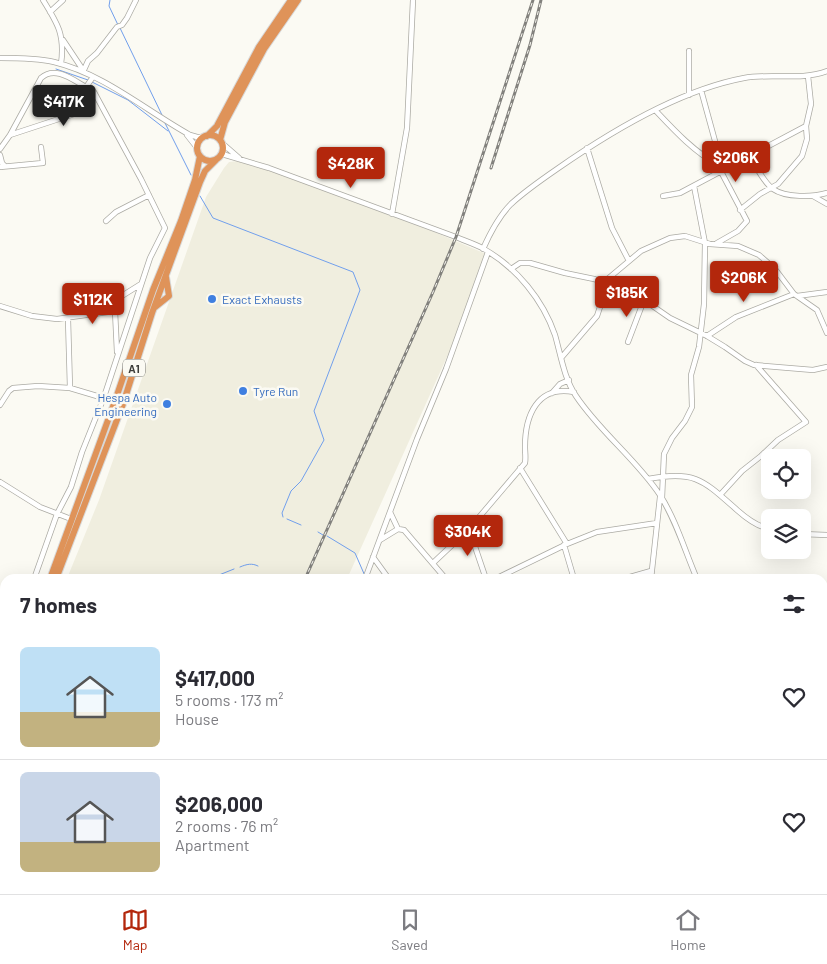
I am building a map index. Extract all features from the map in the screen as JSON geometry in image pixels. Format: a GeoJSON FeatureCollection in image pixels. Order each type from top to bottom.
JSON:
{"type":"FeatureCollection","features":[{"type":"Feature","properties":{"kind":"highway","name":"A1"},"geometry":{"type":"LineString","coordinates":[[52,574],[153,290],[181,221],[195,180],[200,142],[217,126],[259,47],[291,0]]}},
{"type":"Feature","properties":{"kind":"highway"},"geometry":{"type":"LineString","coordinates":[[222,154],[221,142],[225,122],[264,49],[298,0]]}},
{"type":"Feature","properties":{"kind":"highway"},"geometry":{"type":"LineString","coordinates":[[206,136],[214,136],[221,142]]}},
{"type":"Feature","properties":{"kind":"highway"},"geometry":{"type":"LineString","coordinates":[[199,152],[207,161],[216,160]]}},
{"type":"Feature","properties":{"kind":"highway","name":"A1"},"geometry":{"type":"LineString","coordinates":[[58,574],[123,404],[154,308],[200,182],[205,171],[222,154]]}},
{"type":"Feature","properties":{"kind":"street"},"geometry":{"type":"LineString","coordinates":[[43,0],[62,39],[83,71]]}},
{"type":"Feature","properties":{"kind":"street"},"geometry":{"type":"LineString","coordinates":[[50,12],[63,0]]}},
{"type":"Feature","properties":{"kind":"street"},"geometry":{"type":"LineString","coordinates":[[83,71],[119,26],[136,0]]}},
{"type":"Feature","properties":{"kind":"street"},"geometry":{"type":"LineString","coordinates":[[392,214],[407,128],[412,0]]}},
{"type":"Feature","properties":{"kind":"street"},"geometry":{"type":"LineString","coordinates":[[61,64],[62,39]]}},
{"type":"Feature","properties":{"kind":"street"},"geometry":{"type":"LineString","coordinates":[[689,52],[689,95]]}},
{"type":"Feature","properties":{"kind":"street"},"geometry":{"type":"LineString","coordinates":[[0,58],[42,60],[83,71],[182,130],[197,137],[206,136]]}},
{"type":"Feature","properties":{"kind":"street"},"geometry":{"type":"LineString","coordinates":[[482,249],[496,224],[510,205],[529,189],[587,148],[620,128],[702,90],[746,78],[808,76],[827,71]]}},
{"type":"Feature","properties":{"kind":"street"},"geometry":{"type":"LineString","coordinates":[[0,149],[10,135],[41,78],[51,72],[61,74],[94,92],[165,228],[150,258],[104,397],[82,452],[71,487],[57,514],[36,574]]}},
{"type":"Feature","properties":{"kind":"street"},"geometry":{"type":"LineString","coordinates":[[10,135],[77,113],[86,87],[93,76]]}},
{"type":"Feature","properties":{"kind":"street"},"geometry":{"type":"LineString","coordinates":[[740,210],[760,194],[772,188],[789,173],[802,156],[807,139],[806,126],[811,104],[808,76]]}},
{"type":"Feature","properties":{"kind":"street"},"geometry":{"type":"LineString","coordinates":[[702,90],[716,141],[716,164],[747,222],[734,238],[736,245]]}},
{"type":"Feature","properties":{"kind":"street"},"geometry":{"type":"LineString","coordinates":[[656,111],[669,126],[716,164]]}},
{"type":"Feature","properties":{"kind":"street"},"geometry":{"type":"LineString","coordinates":[[663,196],[680,193],[806,126]]}},
{"type":"Feature","properties":{"kind":"street"},"geometry":{"type":"LineString","coordinates":[[182,130],[192,140],[199,152]]}},
{"type":"Feature","properties":{"kind":"street"},"geometry":{"type":"LineString","coordinates":[[221,142],[233,155],[241,159]]}},
{"type":"Feature","properties":{"kind":"street"},"geometry":{"type":"LineString","coordinates":[[0,155],[3,167],[43,163],[41,147]]}},
{"type":"Feature","properties":{"kind":"street"},"geometry":{"type":"LineString","coordinates":[[587,148],[612,228],[629,261]]}},
{"type":"Feature","properties":{"kind":"street"},"geometry":{"type":"LineString","coordinates":[[222,154],[241,159],[392,214],[482,249],[511,269],[526,284],[544,310],[554,332],[569,380],[584,408],[648,479],[661,497],[672,518],[694,574]]}},
{"type":"Feature","properties":{"kind":"street"},"geometry":{"type":"LineString","coordinates":[[750,157],[772,188],[798,196],[813,196],[827,193]]}},
{"type":"Feature","properties":{"kind":"street"},"geometry":{"type":"LineString","coordinates":[[640,574],[651,571],[664,476],[664,454],[672,438],[685,421],[692,406],[691,375],[701,334],[705,282],[705,242],[694,186]]}},
{"type":"Feature","properties":{"kind":"street"},"geometry":{"type":"LineString","coordinates":[[106,221],[116,212],[149,195]]}},
{"type":"Feature","properties":{"kind":"street"},"geometry":{"type":"LineString","coordinates":[[813,196],[827,204]]}},
{"type":"Feature","properties":{"kind":"street"},"geometry":{"type":"LineString","coordinates":[[714,244],[738,231]]}},
{"type":"Feature","properties":{"kind":"street"},"geometry":{"type":"LineString","coordinates":[[561,358],[586,327],[596,318],[606,282],[646,247],[670,238],[685,236],[714,244],[736,245],[759,255],[795,295],[817,310],[827,333]]}},
{"type":"Feature","properties":{"kind":"street"},"geometry":{"type":"LineString","coordinates":[[366,574],[416,439],[446,368],[488,252]]}},
{"type":"Feature","properties":{"kind":"street"},"geometry":{"type":"LineString","coordinates":[[511,269],[520,263],[530,263],[570,275],[606,282],[644,300],[670,318],[707,336],[745,361],[756,365],[814,370],[827,367]]}},
{"type":"Feature","properties":{"kind":"street"},"geometry":{"type":"LineString","coordinates":[[117,356],[115,311],[118,298],[142,283]]}},
{"type":"Feature","properties":{"kind":"street"},"geometry":{"type":"LineString","coordinates":[[707,336],[736,317],[795,295],[827,292]]}},
{"type":"Feature","properties":{"kind":"street"},"geometry":{"type":"LineString","coordinates":[[628,342],[644,300]]}},
{"type":"Feature","properties":{"kind":"street"},"geometry":{"type":"LineString","coordinates":[[0,306],[23,314],[68,319],[115,311]]}},
{"type":"Feature","properties":{"kind":"street"},"geometry":{"type":"LineString","coordinates":[[68,319],[70,388]]}},
{"type":"Feature","properties":{"kind":"street"},"geometry":{"type":"LineString","coordinates":[[720,495],[742,471],[778,440],[806,422],[756,365]]}},
{"type":"Feature","properties":{"kind":"street"},"geometry":{"type":"LineString","coordinates":[[552,392],[560,384],[569,380]]}},
{"type":"Feature","properties":{"kind":"street"},"geometry":{"type":"LineString","coordinates":[[0,404],[9,391],[18,387],[38,386],[70,388],[123,404]]}},
{"type":"Feature","properties":{"kind":"street"},"geometry":{"type":"LineString","coordinates":[[433,563],[469,529],[526,460],[525,448],[531,412],[536,402],[552,392],[574,392]]}},
{"type":"Feature","properties":{"kind":"street"},"geometry":{"type":"LineString","coordinates":[[520,468],[565,544],[573,574]]}},
{"type":"Feature","properties":{"kind":"street"},"geometry":{"type":"LineString","coordinates":[[648,479],[664,476],[697,478],[710,486],[747,519],[761,525]]}},
{"type":"Feature","properties":{"kind":"street"},"geometry":{"type":"LineString","coordinates":[[0,482],[40,507],[71,519]]}},
{"type":"Feature","properties":{"kind":"street"},"geometry":{"type":"LineString","coordinates":[[390,512],[398,529]]}},
{"type":"Feature","properties":{"kind":"street"},"geometry":{"type":"LineString","coordinates":[[505,574],[565,544],[597,532],[657,523]]}},
{"type":"Feature","properties":{"kind":"street"},"geometry":{"type":"LineString","coordinates":[[379,540],[398,529],[404,530],[442,574]]}},
{"type":"Feature","properties":{"kind":"street"},"geometry":{"type":"LineString","coordinates":[[469,529],[484,574]]}},
{"type":"Feature","properties":{"kind":"street"},"geometry":{"type":"LineString","coordinates":[[811,534],[827,535]]}},
{"type":"Feature","properties":{"kind":"street"},"geometry":{"type":"LineString","coordinates":[[373,557],[385,574]]}},
{"type":"Feature","properties":{"kind":"shaded area"},"geometry":{"type":"Polygon","coordinates":[[[238,161],[255,165],[432,231],[486,254],[455,339],[349,574],[69,574],[99,500],[206,197],[229,162],[238,161]]]}},
{"type":"Feature","properties":{"kind":"waterway"},"geometry":{"type":"LineString","coordinates":[[110,0],[109,6],[118,25]]}},
{"type":"Feature","properties":{"kind":"waterway"},"geometry":{"type":"LineString","coordinates":[[120,28],[162,115]]}},
{"type":"Feature","properties":{"kind":"waterway"},"geometry":{"type":"LineString","coordinates":[[56,69],[88,80]]}},
{"type":"Feature","properties":{"kind":"waterway"},"geometry":{"type":"LineString","coordinates":[[92,82],[128,100],[168,131]]}},
{"type":"Feature","properties":{"kind":"waterway"},"geometry":{"type":"LineString","coordinates":[[165,123],[191,175]]}},
{"type":"Feature","properties":{"kind":"waterway"},"geometry":{"type":"LineString","coordinates":[[200,196],[213,218],[353,272],[360,290],[314,411],[324,440],[301,481],[291,491],[282,513],[283,517]]}},
{"type":"Feature","properties":{"kind":"waterway"},"geometry":{"type":"LineString","coordinates":[[287,519],[301,525]]}},
{"type":"Feature","properties":{"kind":"waterway"},"geometry":{"type":"LineString","coordinates":[[318,532],[323,535]]}},
{"type":"Feature","properties":{"kind":"waterway"},"geometry":{"type":"LineString","coordinates":[[327,536],[355,553],[364,574]]}},
{"type":"Feature","properties":{"kind":"waterway"},"geometry":{"type":"LineString","coordinates":[[240,567],[249,564],[258,566]]}},
{"type":"Feature","properties":{"kind":"waterway"},"geometry":{"type":"LineString","coordinates":[[222,574],[234,569]]}},
{"type":"Feature","properties":{"kind":"railway"},"geometry":{"type":"LineString","coordinates":[[307,574],[456,237],[533,0]]}},
{"type":"Feature","properties":{"kind":"railway"},"geometry":{"type":"LineString","coordinates":[[491,168],[530,45],[541,0]]}},
{"type":"Feature","properties":{"kind":"place","name":"Exact Exhausts"},"geometry":{"type":"Point","coordinates":[212,299]}},
{"type":"Feature","properties":{"kind":"place","name":"Tyre Run"},"geometry":{"type":"Point","coordinates":[243,391]}},
{"type":"Feature","properties":{"kind":"place","name":"Hespa Auto Engineering"},"geometry":{"type":"Point","coordinates":[167,404]}}]}
